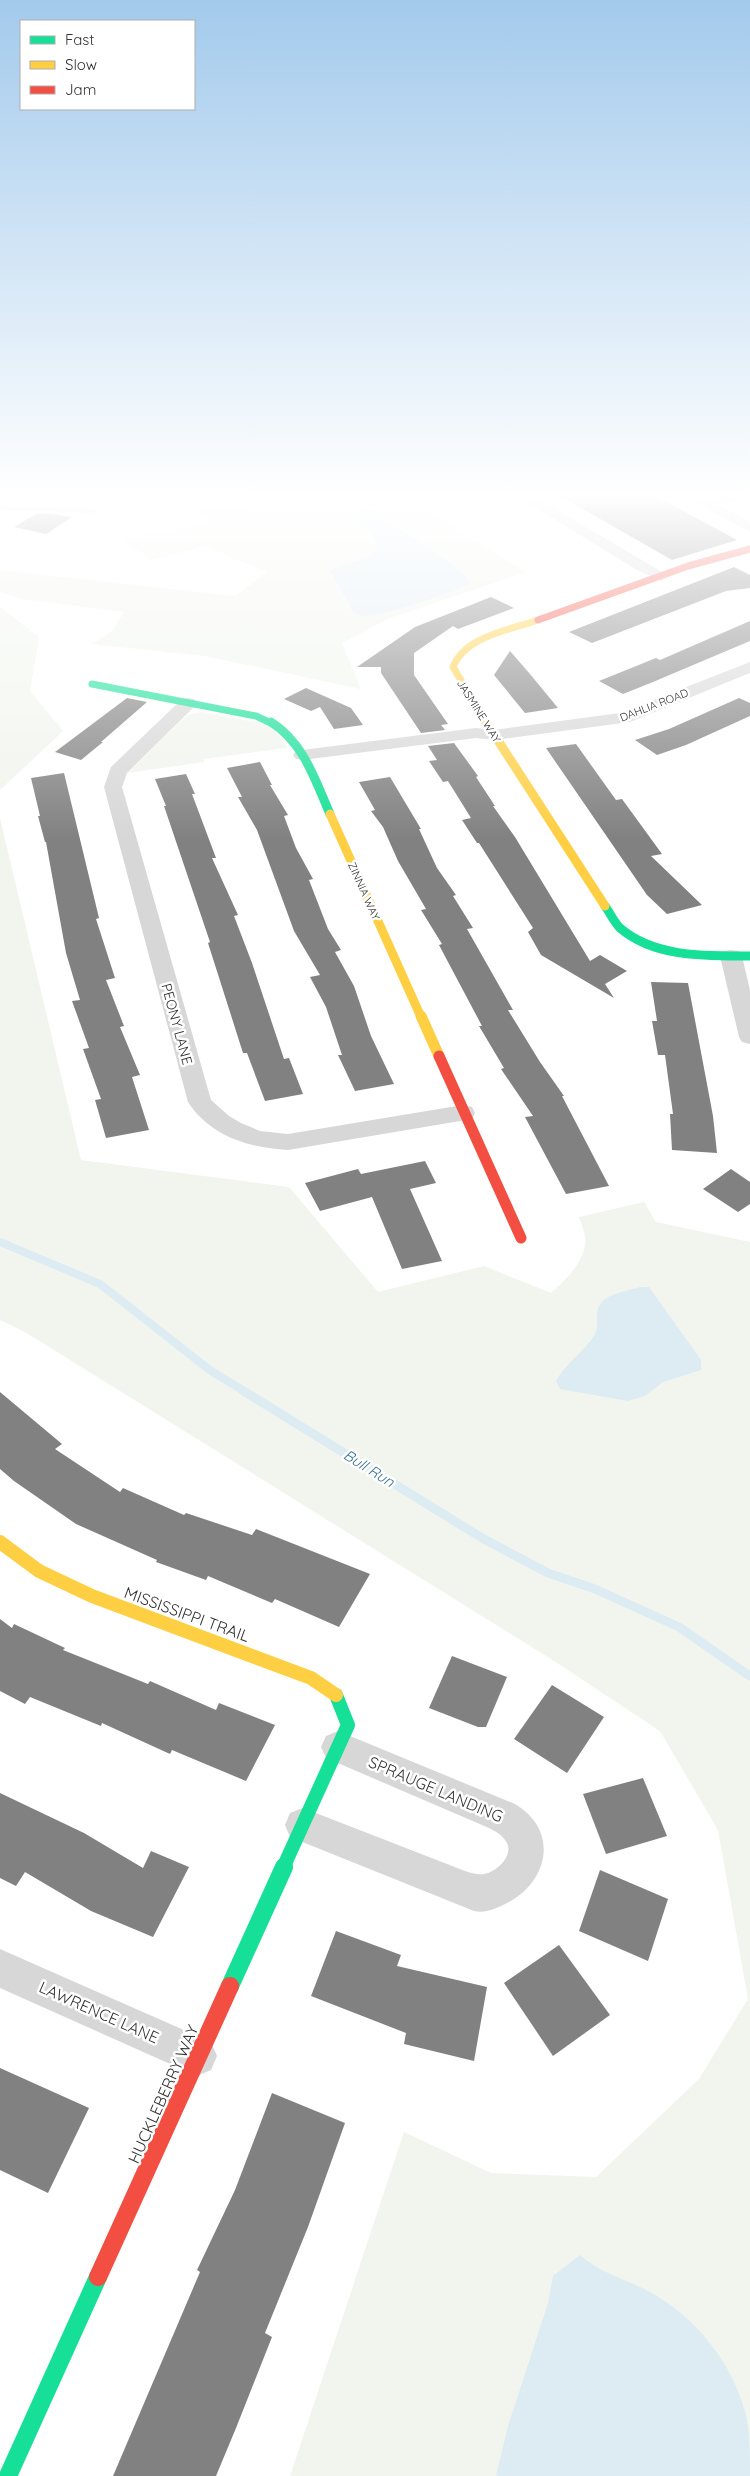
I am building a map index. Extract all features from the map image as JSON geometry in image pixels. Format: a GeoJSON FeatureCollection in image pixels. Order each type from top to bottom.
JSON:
{"type":"FeatureCollection","features":[{"type":"Feature","properties":{"kind":"street","name":"JASMINE WAY"},"geometry":{"type":"LineString","coordinates":[[571,609],[478,642],[458,654],[453,663],[455,672],[619,927],[642,942],[672,951],[741,956]]}},
{"type":"Feature","properties":{"kind":"street","name":"DAHLIA ROAD"},"geometry":{"type":"LineString","coordinates":[[304,760],[476,743],[494,735],[624,718],[750,666]]}},
{"type":"Feature","properties":{"kind":"street","name":"ZINNIA WAY"},"geometry":{"type":"LineString","coordinates":[[92,684],[256,716],[276,723],[292,736],[521,1238]]}},
{"type":"Feature","properties":{"kind":"street","name":"PEONY LANE"},"geometry":{"type":"LineString","coordinates":[[188,703],[118,771],[113,787],[200,1102],[212,1116],[229,1128],[260,1139],[285,1142],[463,1113]]}},
{"type":"Feature","properties":{"kind":"street"},"geometry":{"type":"LineString","coordinates":[[741,956],[750,1037]]}},
{"type":"Feature","properties":{"kind":"street","name":"MISSISSIPPI TRAIL"},"geometry":{"type":"LineString","coordinates":[[0,1542],[39,1571],[92,1596],[311,1678],[330,1688],[344,1705],[343,1736]]}},
{"type":"Feature","properties":{"kind":"street","name":"SPRAUGE LANDING"},"geometry":{"type":"LineString","coordinates":[[303,1825],[465,1890],[481,1894],[497,1890],[522,1871],[526,1856],[525,1840],[518,1827],[502,1816],[343,1736]]}},
{"type":"Feature","properties":{"kind":"street","name":"HUCKLEBERRY WAY"},"geometry":{"type":"LineString","coordinates":[[8,2476],[343,1736]]}},
{"type":"Feature","properties":{"kind":"street","name":"LAWRENCE LANE"},"geometry":{"type":"LineString","coordinates":[[0,1968],[197,2056]]}},
{"type":"Feature","properties":{"kind":"shaded area"},"geometry":{"type":"Polygon","coordinates":[[[0,609],[2,609],[39,637],[30,691],[63,731],[0,790],[0,609]]]}},
{"type":"Feature","properties":{"kind":"shaded area"},"geometry":{"type":"Polygon","coordinates":[[[97,609],[418,609],[390,618],[342,643],[361,689],[205,656],[92,644],[112,631],[124,612],[97,609]]]}},
{"type":"Feature","properties":{"kind":"shaded area"},"geometry":{"type":"Polygon","coordinates":[[[352,609],[401,609],[378,615],[363,616],[354,613],[352,609]]]}},
{"type":"Feature","properties":{"kind":"shaded area"},"geometry":{"type":"Polygon","coordinates":[[[201,712],[266,724],[282,738],[287,748],[204,759],[204,762],[128,773],[188,715],[201,712]]]}},
{"type":"Feature","properties":{"kind":"shaded area"},"geometry":{"type":"Polygon","coordinates":[[[0,818],[81,1160],[289,1187],[378,1292],[484,1266],[551,1293],[575,1268],[583,1253],[585,1236],[579,1217],[644,1202],[656,1222],[750,1242],[750,2476],[290,2476],[404,2132],[491,2173],[596,2177],[699,2079],[748,1999],[718,1830],[660,1731],[551,1659],[25,1332],[0,1320],[0,818]]]}},
{"type":"Feature","properties":{"kind":"shaded area"},"geometry":{"type":"Polygon","coordinates":[[[640,1287],[649,1287],[701,1360],[701,1370],[663,1382],[645,1396],[628,1401],[560,1389],[556,1381],[585,1348],[596,1332],[598,1311],[601,1303],[614,1295],[640,1287]]]}},
{"type":"Feature","properties":{"kind":"shaded area"},"geometry":{"type":"Polygon","coordinates":[[[580,2255],[605,2272],[641,2287],[667,2303],[683,2315],[711,2344],[732,2378],[746,2415],[750,2476],[496,2476],[508,2426],[548,2303],[553,2276],[580,2255]]]}},
{"type":"Feature","properties":{"kind":"building"},"geometry":{"type":"Polygon","coordinates":[[[462,609],[513,609],[458,629],[453,626],[414,653],[414,675],[448,724],[441,725],[445,730],[421,733],[381,673],[381,667],[357,667],[415,627],[462,609]]]}},
{"type":"Feature","properties":{"kind":"building"},"geometry":{"type":"Polygon","coordinates":[[[629,609],[681,609],[592,643],[569,632],[629,609]]]}},
{"type":"Feature","properties":{"kind":"building"},"geometry":{"type":"Polygon","coordinates":[[[750,621],[750,641],[623,694],[599,681],[656,658],[660,660],[750,621]]]}},
{"type":"Feature","properties":{"kind":"building"},"geometry":{"type":"Polygon","coordinates":[[[510,651],[558,708],[525,713],[494,675],[510,651]]]}},
{"type":"Feature","properties":{"kind":"building"},"geometry":{"type":"Polygon","coordinates":[[[306,688],[351,708],[363,725],[334,729],[320,707],[311,711],[284,699],[306,688]]]}},
{"type":"Feature","properties":{"kind":"building"},"geometry":{"type":"Polygon","coordinates":[[[127,698],[147,702],[81,760],[55,752],[127,698]]]}},
{"type":"Feature","properties":{"kind":"building"},"geometry":{"type":"Polygon","coordinates":[[[739,698],[750,703],[750,716],[686,745],[657,755],[635,740],[669,729],[739,698]]]}},
{"type":"Feature","properties":{"kind":"building"},"geometry":{"type":"Polygon","coordinates":[[[454,743],[478,776],[476,777],[495,806],[493,806],[515,837],[590,961],[600,955],[627,971],[605,984],[614,998],[541,955],[528,932],[533,928],[479,843],[477,843],[462,820],[471,818],[448,781],[443,782],[429,761],[437,760],[428,746],[454,743]]]}},
{"type":"Feature","properties":{"kind":"building"},"geometry":{"type":"Polygon","coordinates":[[[576,744],[616,800],[622,799],[662,854],[651,856],[702,905],[667,914],[647,895],[546,748],[576,744]]]}},
{"type":"Feature","properties":{"kind":"building"},"geometry":{"type":"Polygon","coordinates":[[[260,762],[272,785],[270,785],[288,815],[284,816],[296,848],[313,879],[309,880],[328,929],[341,950],[335,952],[354,986],[371,1036],[394,1084],[355,1091],[338,1055],[342,1055],[326,1007],[310,977],[320,975],[294,931],[257,830],[238,797],[242,797],[227,768],[260,762]]]}},
{"type":"Feature","properties":{"kind":"building"},"geometry":{"type":"Polygon","coordinates":[[[64,773],[99,918],[96,919],[115,978],[106,980],[124,1026],[120,1027],[140,1075],[132,1077],[149,1130],[106,1138],[95,1100],[101,1099],[83,1049],[89,1048],[72,1001],[80,1000],[66,953],[46,842],[38,816],[40,816],[31,778],[64,773]]]}},
{"type":"Feature","properties":{"kind":"building"},"geometry":{"type":"Polygon","coordinates":[[[186,774],[195,794],[192,794],[216,858],[212,858],[238,915],[234,916],[284,1059],[289,1058],[303,1094],[265,1101],[247,1053],[243,1053],[208,943],[210,942],[164,806],[166,806],[155,779],[186,774]]]}},
{"type":"Feature","properties":{"kind":"building"},"geometry":{"type":"Polygon","coordinates":[[[390,777],[421,829],[419,829],[437,868],[456,895],[453,896],[473,928],[467,929],[513,1010],[508,1010],[540,1062],[564,1096],[562,1096],[609,1186],[566,1194],[525,1117],[533,1116],[501,1069],[504,1068],[479,1026],[482,1026],[439,945],[442,944],[421,910],[426,909],[398,861],[383,827],[371,811],[375,810],[359,782],[390,777]]]}},
{"type":"Feature","properties":{"kind":"building"},"geometry":{"type":"Polygon","coordinates":[[[651,982],[688,983],[713,1116],[717,1153],[672,1150],[670,1114],[673,1114],[665,1055],[658,1055],[652,1021],[657,1021],[651,982]]]}},
{"type":"Feature","properties":{"kind":"building"},"geometry":{"type":"Polygon","coordinates":[[[425,1161],[436,1183],[410,1189],[442,1261],[402,1269],[372,1197],[320,1211],[305,1183],[358,1169],[361,1174],[425,1161]]]}},
{"type":"Feature","properties":{"kind":"building"},"geometry":{"type":"Polygon","coordinates":[[[731,1169],[750,1182],[750,1204],[738,1212],[703,1189],[731,1169]]]}},
{"type":"Feature","properties":{"kind":"building"},"geometry":{"type":"Polygon","coordinates":[[[0,1392],[62,1444],[55,1449],[120,1492],[123,1488],[184,1515],[186,1513],[252,1535],[256,1529],[370,1574],[339,1627],[275,1599],[272,1603],[208,1576],[206,1580],[156,1562],[157,1560],[76,1524],[14,1481],[0,1469],[0,1392]]]}},
{"type":"Feature","properties":{"kind":"building"},"geometry":{"type":"Polygon","coordinates":[[[0,1619],[12,1628],[14,1624],[65,1648],[63,1650],[148,1684],[150,1681],[216,1710],[219,1703],[275,1725],[246,1781],[172,1750],[170,1754],[102,1723],[101,1726],[30,1697],[25,1704],[0,1691],[0,1619]]]}},
{"type":"Feature","properties":{"kind":"building"},"geometry":{"type":"Polygon","coordinates":[[[452,1656],[507,1677],[486,1727],[478,1727],[429,1708],[452,1656]]]}},
{"type":"Feature","properties":{"kind":"building"},"geometry":{"type":"Polygon","coordinates":[[[552,1685],[604,1717],[567,1773],[514,1739],[552,1685]]]}},
{"type":"Feature","properties":{"kind":"building"},"geometry":{"type":"Polygon","coordinates":[[[643,1778],[667,1836],[606,1854],[583,1794],[643,1778]]]}},
{"type":"Feature","properties":{"kind":"building"},"geometry":{"type":"Polygon","coordinates":[[[0,1793],[84,1833],[143,1868],[151,1851],[189,1867],[153,1937],[91,1911],[25,1872],[16,1886],[0,1878],[0,1793]]]}},
{"type":"Feature","properties":{"kind":"building"},"geometry":{"type":"Polygon","coordinates":[[[600,1870],[668,1899],[648,1961],[579,1931],[600,1870]]]}},
{"type":"Feature","properties":{"kind":"building"},"geometry":{"type":"Polygon","coordinates":[[[336,1931],[401,1955],[397,1966],[487,1987],[474,2061],[404,2044],[406,2033],[311,1996],[336,1931]]]}},
{"type":"Feature","properties":{"kind":"building"},"geometry":{"type":"Polygon","coordinates":[[[559,1945],[610,2015],[553,2056],[504,1983],[559,1945]]]}},
{"type":"Feature","properties":{"kind":"building"},"geometry":{"type":"Polygon","coordinates":[[[0,2068],[89,2108],[48,2193],[0,2170],[0,2068]]]}},
{"type":"Feature","properties":{"kind":"building"},"geometry":{"type":"Polygon","coordinates":[[[272,2093],[345,2123],[308,2227],[265,2333],[272,2337],[236,2428],[216,2476],[113,2476],[200,2272],[197,2270],[235,2190],[272,2093]]]}},
{"type":"Feature","properties":{"kind":"waterway","name":"Bull Run"},"geometry":{"type":"LineString","coordinates":[[0,1242],[100,1284],[211,1371],[244,1391]]}},
{"type":"Feature","properties":{"kind":"waterway","name":"Bull Run"},"geometry":{"type":"LineString","coordinates":[[242,1390],[482,1538],[548,1573],[595,1589],[679,1627],[750,1676]]}},
{"type":"Feature","properties":{"kind":"traffic: fast"},"geometry":{"type":"LineString","coordinates":[[92,684],[256,716],[272,723],[295,743],[304,756],[330,814]]}},
{"type":"Feature","properties":{"kind":"traffic: fast"},"geometry":{"type":"LineString","coordinates":[[605,906],[620,928],[634,938],[649,945],[665,950],[699,955],[750,956]]}},
{"type":"Feature","properties":{"kind":"traffic: fast"},"geometry":{"type":"LineString","coordinates":[[230,1986],[348,1725],[343,1708],[336,1695]]}},
{"type":"Feature","properties":{"kind":"traffic: fast"},"geometry":{"type":"LineString","coordinates":[[8,2476],[98,2277]]}},
{"type":"Feature","properties":{"kind":"traffic: slow"},"geometry":{"type":"LineString","coordinates":[[538,620],[476,643],[457,658],[453,667],[494,735],[605,906]]}},
{"type":"Feature","properties":{"kind":"traffic: slow"},"geometry":{"type":"LineString","coordinates":[[330,814],[439,1056]]}},
{"type":"Feature","properties":{"kind":"traffic: slow"},"geometry":{"type":"LineString","coordinates":[[0,1542],[39,1571],[92,1596],[311,1678],[336,1695]]}},
{"type":"Feature","properties":{"kind":"traffic: jam"},"geometry":{"type":"LineString","coordinates":[[538,620],[570,609]]}},
{"type":"Feature","properties":{"kind":"traffic: jam"},"geometry":{"type":"LineString","coordinates":[[439,1056],[521,1238]]}},
{"type":"Feature","properties":{"kind":"traffic: jam"},"geometry":{"type":"LineString","coordinates":[[98,2277],[230,1986]]}}]}
